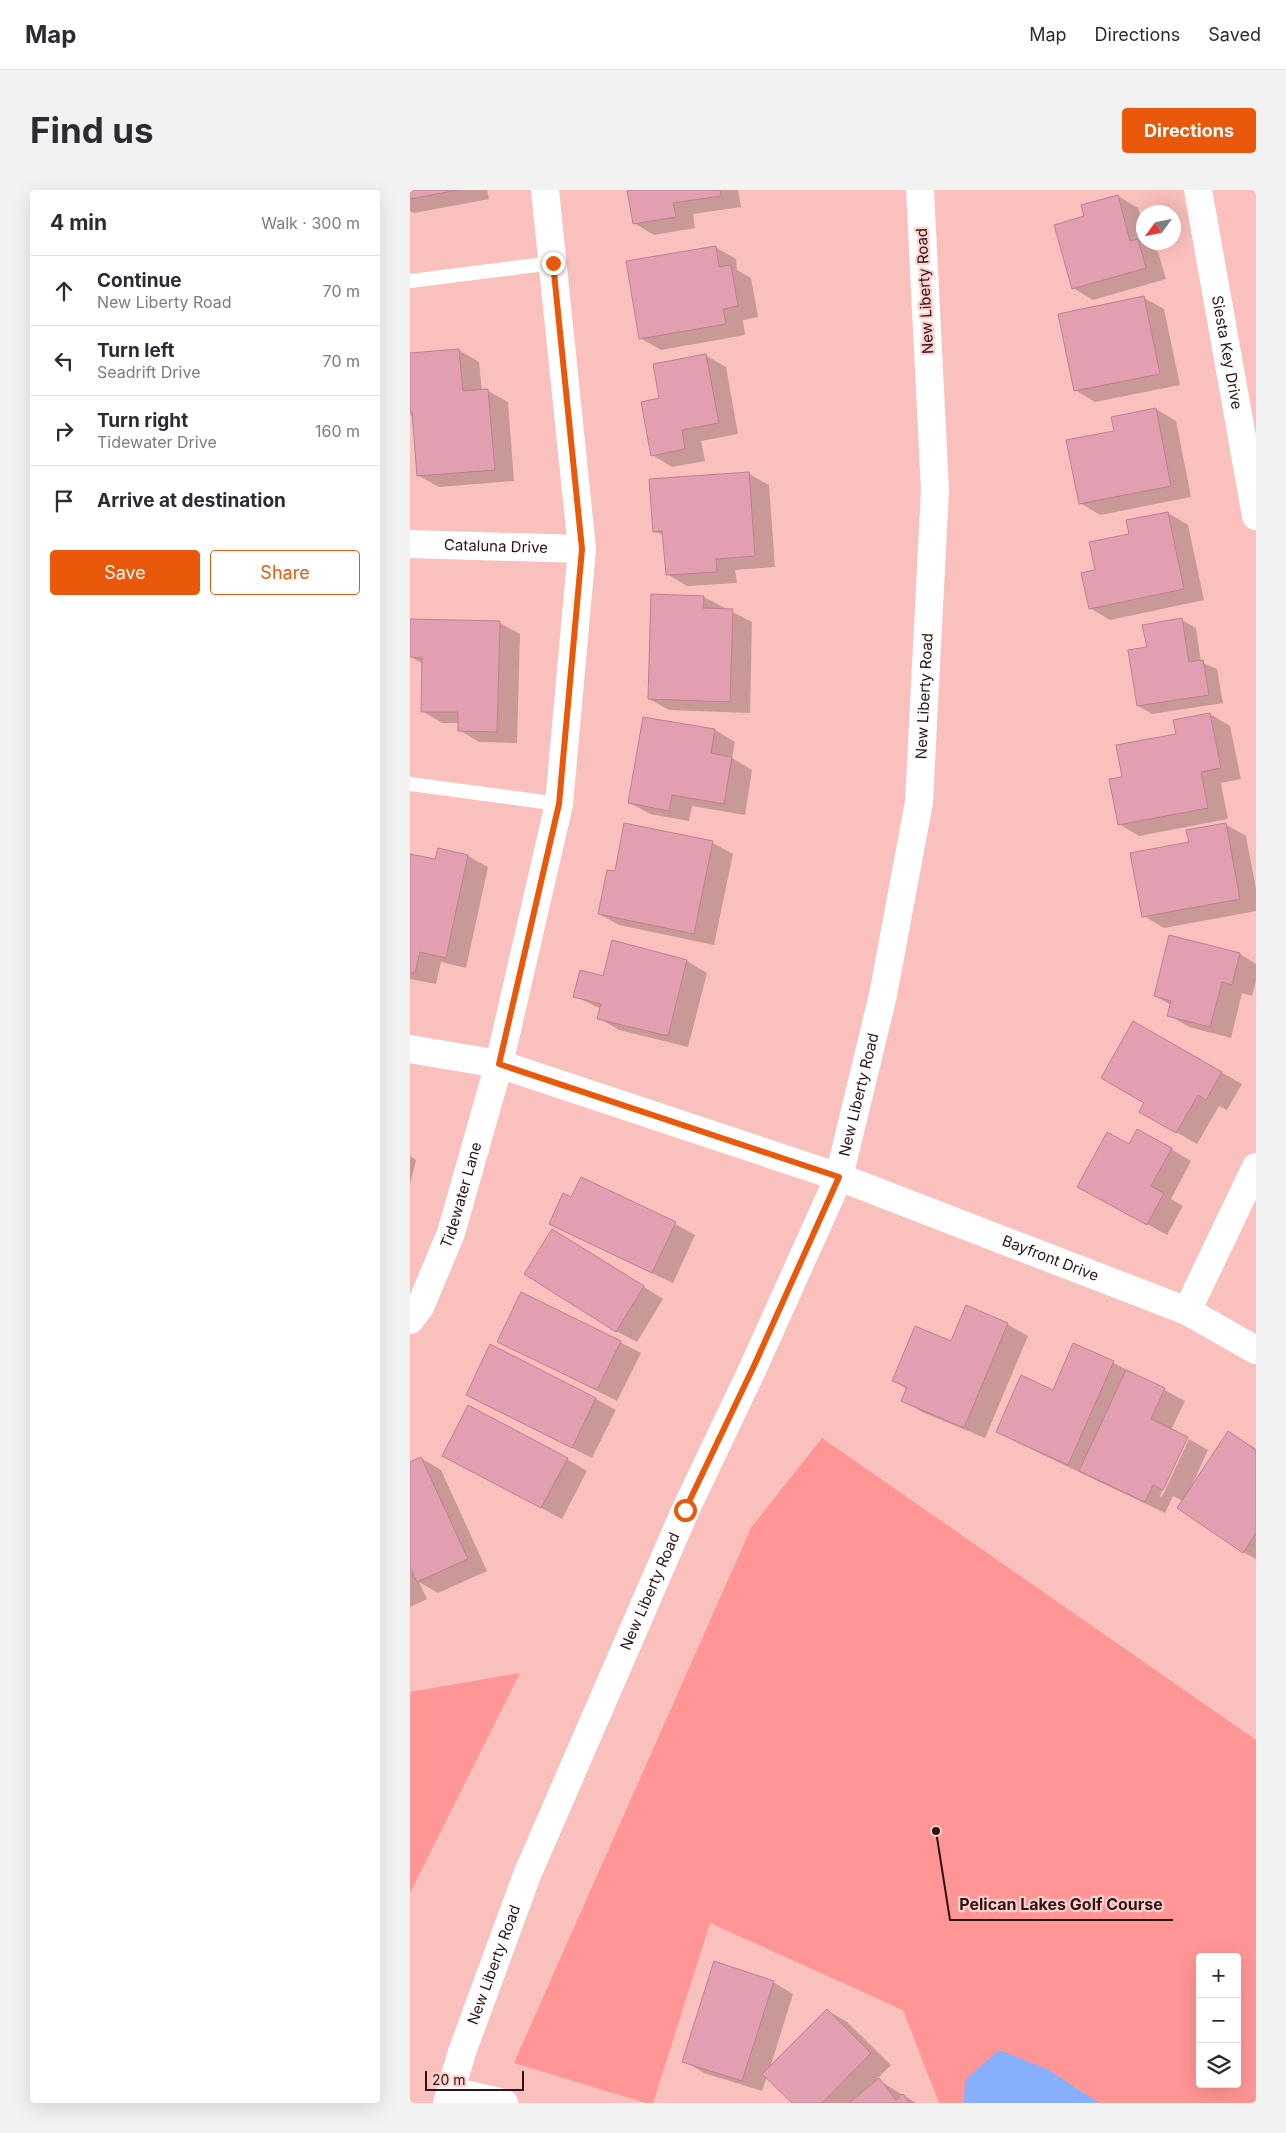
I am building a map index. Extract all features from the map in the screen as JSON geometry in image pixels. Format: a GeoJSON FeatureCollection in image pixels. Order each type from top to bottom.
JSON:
{"type":"FeatureCollection","features":[{"type":"Feature","properties":{"kind":"street","name":"Tidewater Lane"},"geometry":{"type":"LineString","coordinates":[[410,1320],[420,1307],[451,1233],[499,1064],[559,804],[582,549],[545,190]]}},
{"type":"Feature","properties":{"kind":"street","name":"New Liberty Road"},"geometry":{"type":"LineString","coordinates":[[449,2097],[466,2043],[539,1848],[685,1510],[753,1368],[839,1177],[884,994],[919,802],[935,490],[920,190]]}},
{"type":"Feature","properties":{"kind":"street","name":"Siesta Key Drive"},"geometry":{"type":"LineString","coordinates":[[1198,190],[1256,516]]}},
{"type":"Feature","properties":{"kind":"street","name":"Cataluna Drive"},"geometry":{"type":"LineString","coordinates":[[410,544],[582,549]]}},
{"type":"Feature","properties":{"kind":"street","name":"Bayfront Drive"},"geometry":{"type":"LineString","coordinates":[[410,1049],[499,1064],[839,1177],[1187,1311],[1256,1350]]}},
{"type":"Feature","properties":{"kind":"street"},"geometry":{"type":"LineString","coordinates":[[1187,1311],[1256,1167]]}},
{"type":"Feature","properties":{"kind":"street"},"geometry":{"type":"LineString","coordinates":[[449,2097],[504,2103]]}},
{"type":"Feature","properties":{"kind":"lane"},"geometry":{"type":"LineString","coordinates":[[410,281],[553,263]]}},
{"type":"Feature","properties":{"kind":"lane"},"geometry":{"type":"LineString","coordinates":[[410,784],[559,804]]}},
{"type":"Feature","properties":{"kind":"shaded area"},"geometry":{"type":"Polygon","coordinates":[[[822,1438],[1256,1740],[1256,2103],[939,2103],[903,2010],[710,1923],[653,2103],[646,2103],[514,2063],[751,1528],[822,1438]]]}},
{"type":"Feature","properties":{"kind":"shaded area"},"geometry":{"type":"Polygon","coordinates":[[[520,1673],[410,1893],[410,1692],[520,1673]]]}},
{"type":"Feature","properties":{"kind":"water"},"geometry":{"type":"Polygon","coordinates":[[[999,2050],[1049,2070],[1099,2103],[964,2103],[965,2080],[999,2050]]]}},
{"type":"Feature","properties":{"kind":"building"},"geometry":{"type":"Polygon","coordinates":[[[410,190],[458,190],[410,199],[410,190]]]}},
{"type":"Feature","properties":{"kind":"building"},"geometry":{"type":"Polygon","coordinates":[[[627,190],[720,190],[721,196],[673,203],[676,217],[633,224],[627,190]]]}},
{"type":"Feature","properties":{"kind":"building"},"geometry":{"type":"Polygon","coordinates":[[[1118,195],[1130,241],[1136,240],[1136,250],[1141,250],[1146,268],[1072,289],[1054,225],[1084,216],[1081,205],[1118,195]]]}},
{"type":"Feature","properties":{"kind":"building"},"geometry":{"type":"Polygon","coordinates":[[[716,246],[719,267],[731,265],[738,306],[723,309],[726,324],[639,339],[626,261],[716,246]]]}},
{"type":"Feature","properties":{"kind":"building"},"geometry":{"type":"Polygon","coordinates":[[[1144,296],[1160,374],[1074,391],[1058,314],[1144,296]]]}},
{"type":"Feature","properties":{"kind":"building"},"geometry":{"type":"Polygon","coordinates":[[[459,349],[463,391],[488,389],[495,470],[417,476],[412,412],[410,412],[410,353],[459,349]]]}},
{"type":"Feature","properties":{"kind":"building"},"geometry":{"type":"Polygon","coordinates":[[[706,354],[719,423],[682,430],[685,449],[651,456],[641,402],[659,398],[653,364],[706,354]]]}},
{"type":"Feature","properties":{"kind":"building"},"geometry":{"type":"Polygon","coordinates":[[[1156,408],[1171,486],[1079,504],[1066,440],[1114,431],[1111,417],[1156,408]]]}},
{"type":"Feature","properties":{"kind":"building"},"geometry":{"type":"Polygon","coordinates":[[[749,472],[755,556],[716,559],[717,572],[666,575],[662,531],[653,532],[649,479],[749,472]]]}},
{"type":"Feature","properties":{"kind":"building"},"geometry":{"type":"Polygon","coordinates":[[[1168,512],[1184,589],[1089,609],[1081,573],[1095,570],[1089,542],[1129,534],[1126,520],[1168,512]]]}},
{"type":"Feature","properties":{"kind":"building"},"geometry":{"type":"Polygon","coordinates":[[[651,594],[704,596],[703,608],[733,609],[730,702],[648,699],[651,594]]]}},
{"type":"Feature","properties":{"kind":"building"},"geometry":{"type":"Polygon","coordinates":[[[1182,618],[1189,662],[1203,660],[1209,695],[1137,706],[1128,650],[1147,647],[1142,625],[1182,618]]]}},
{"type":"Feature","properties":{"kind":"building"},"geometry":{"type":"Polygon","coordinates":[[[410,619],[500,621],[497,732],[458,731],[458,712],[421,712],[422,658],[410,657],[410,619]]]}},
{"type":"Feature","properties":{"kind":"building"},"geometry":{"type":"Polygon","coordinates":[[[1210,713],[1221,768],[1201,772],[1208,808],[1118,825],[1109,779],[1122,777],[1116,745],[1176,734],[1173,720],[1210,713]]]}},
{"type":"Feature","properties":{"kind":"building"},"geometry":{"type":"Polygon","coordinates":[[[643,717],[715,729],[711,753],[732,757],[724,804],[672,795],[669,811],[628,803],[643,717]]]}},
{"type":"Feature","properties":{"kind":"building"},"geometry":{"type":"Polygon","coordinates":[[[624,823],[713,841],[694,934],[598,914],[607,870],[615,871],[624,823]]]}},
{"type":"Feature","properties":{"kind":"building"},"geometry":{"type":"Polygon","coordinates":[[[1226,823],[1240,899],[1142,917],[1130,853],[1189,842],[1186,830],[1226,823]]]}},
{"type":"Feature","properties":{"kind":"building"},"geometry":{"type":"Polygon","coordinates":[[[438,848],[468,855],[446,958],[420,952],[415,973],[410,972],[410,854],[435,859],[438,848]]]}},
{"type":"Feature","properties":{"kind":"building"},"geometry":{"type":"Polygon","coordinates":[[[1169,935],[1240,953],[1232,985],[1222,982],[1210,1027],[1167,1016],[1171,1001],[1154,996],[1169,935]]]}},
{"type":"Feature","properties":{"kind":"building"},"geometry":{"type":"Polygon","coordinates":[[[612,940],[687,960],[668,1036],[597,1019],[601,1004],[573,997],[580,970],[603,976],[612,940]]]}},
{"type":"Feature","properties":{"kind":"building"},"geometry":{"type":"Polygon","coordinates":[[[1133,1021],[1222,1072],[1206,1100],[1198,1095],[1176,1133],[1139,1112],[1144,1103],[1101,1078],[1133,1021]]]}},
{"type":"Feature","properties":{"kind":"building"},"geometry":{"type":"Polygon","coordinates":[[[1137,1129],[1172,1148],[1151,1186],[1164,1193],[1147,1225],[1077,1187],[1107,1132],[1129,1144],[1137,1129]]]}},
{"type":"Feature","properties":{"kind":"building"},"geometry":{"type":"Polygon","coordinates":[[[581,1177],[676,1222],[652,1273],[549,1224],[563,1193],[571,1197],[581,1177]]]}},
{"type":"Feature","properties":{"kind":"building"},"geometry":{"type":"Polygon","coordinates":[[[552,1229],[644,1286],[616,1332],[524,1274],[552,1229]]]}},
{"type":"Feature","properties":{"kind":"building"},"geometry":{"type":"Polygon","coordinates":[[[521,1292],[621,1341],[597,1390],[497,1342],[521,1292]]]}},
{"type":"Feature","properties":{"kind":"building"},"geometry":{"type":"Polygon","coordinates":[[[966,1305],[1008,1323],[964,1428],[901,1401],[907,1387],[892,1381],[915,1326],[951,1341],[966,1305]]]}},
{"type":"Feature","properties":{"kind":"building"},"geometry":{"type":"Polygon","coordinates":[[[1073,1343],[1114,1361],[1068,1465],[996,1432],[1021,1375],[1053,1390],[1073,1343]]]}},
{"type":"Feature","properties":{"kind":"building"},"geometry":{"type":"Polygon","coordinates":[[[490,1344],[596,1398],[572,1448],[466,1395],[490,1344]]]}},
{"type":"Feature","properties":{"kind":"building"},"geometry":{"type":"Polygon","coordinates":[[[1126,1370],[1165,1388],[1151,1419],[1188,1437],[1163,1490],[1153,1485],[1145,1502],[1079,1471],[1126,1370]]]}},
{"type":"Feature","properties":{"kind":"building"},"geometry":{"type":"Polygon","coordinates":[[[468,1405],[568,1458],[541,1508],[442,1456],[468,1405]]]}},
{"type":"Feature","properties":{"kind":"building"},"geometry":{"type":"Polygon","coordinates":[[[1228,1431],[1256,1450],[1256,1533],[1243,1553],[1177,1508],[1228,1431]]]}},
{"type":"Feature","properties":{"kind":"building"},"geometry":{"type":"Polygon","coordinates":[[[421,1457],[468,1559],[417,1582],[410,1567],[410,1462],[421,1457]]]}},
{"type":"Feature","properties":{"kind":"building"},"geometry":{"type":"Polygon","coordinates":[[[714,1961],[774,1981],[742,2081],[682,2062],[714,1961]]]}},
{"type":"Feature","properties":{"kind":"building"},"geometry":{"type":"Polygon","coordinates":[[[827,2009],[871,2053],[822,2103],[792,2103],[762,2074],[827,2009]]]}},
{"type":"Feature","properties":{"kind":"building"},"geometry":{"type":"Polygon","coordinates":[[[879,2078],[896,2100],[903,2094],[910,2103],[849,2103],[879,2078]]]}},
{"type":"Feature","properties":{"kind":"place","name":"Pelican Lakes Golf Course"},"geometry":{"type":"Point","coordinates":[936,1831]}},
{"type":"Feature","properties":{"kind":"route"},"geometry":{"type":"LineString","coordinates":[[553,263],[582,549],[559,804],[499,1064],[839,1177],[753,1368],[685,1510]]}}]}
